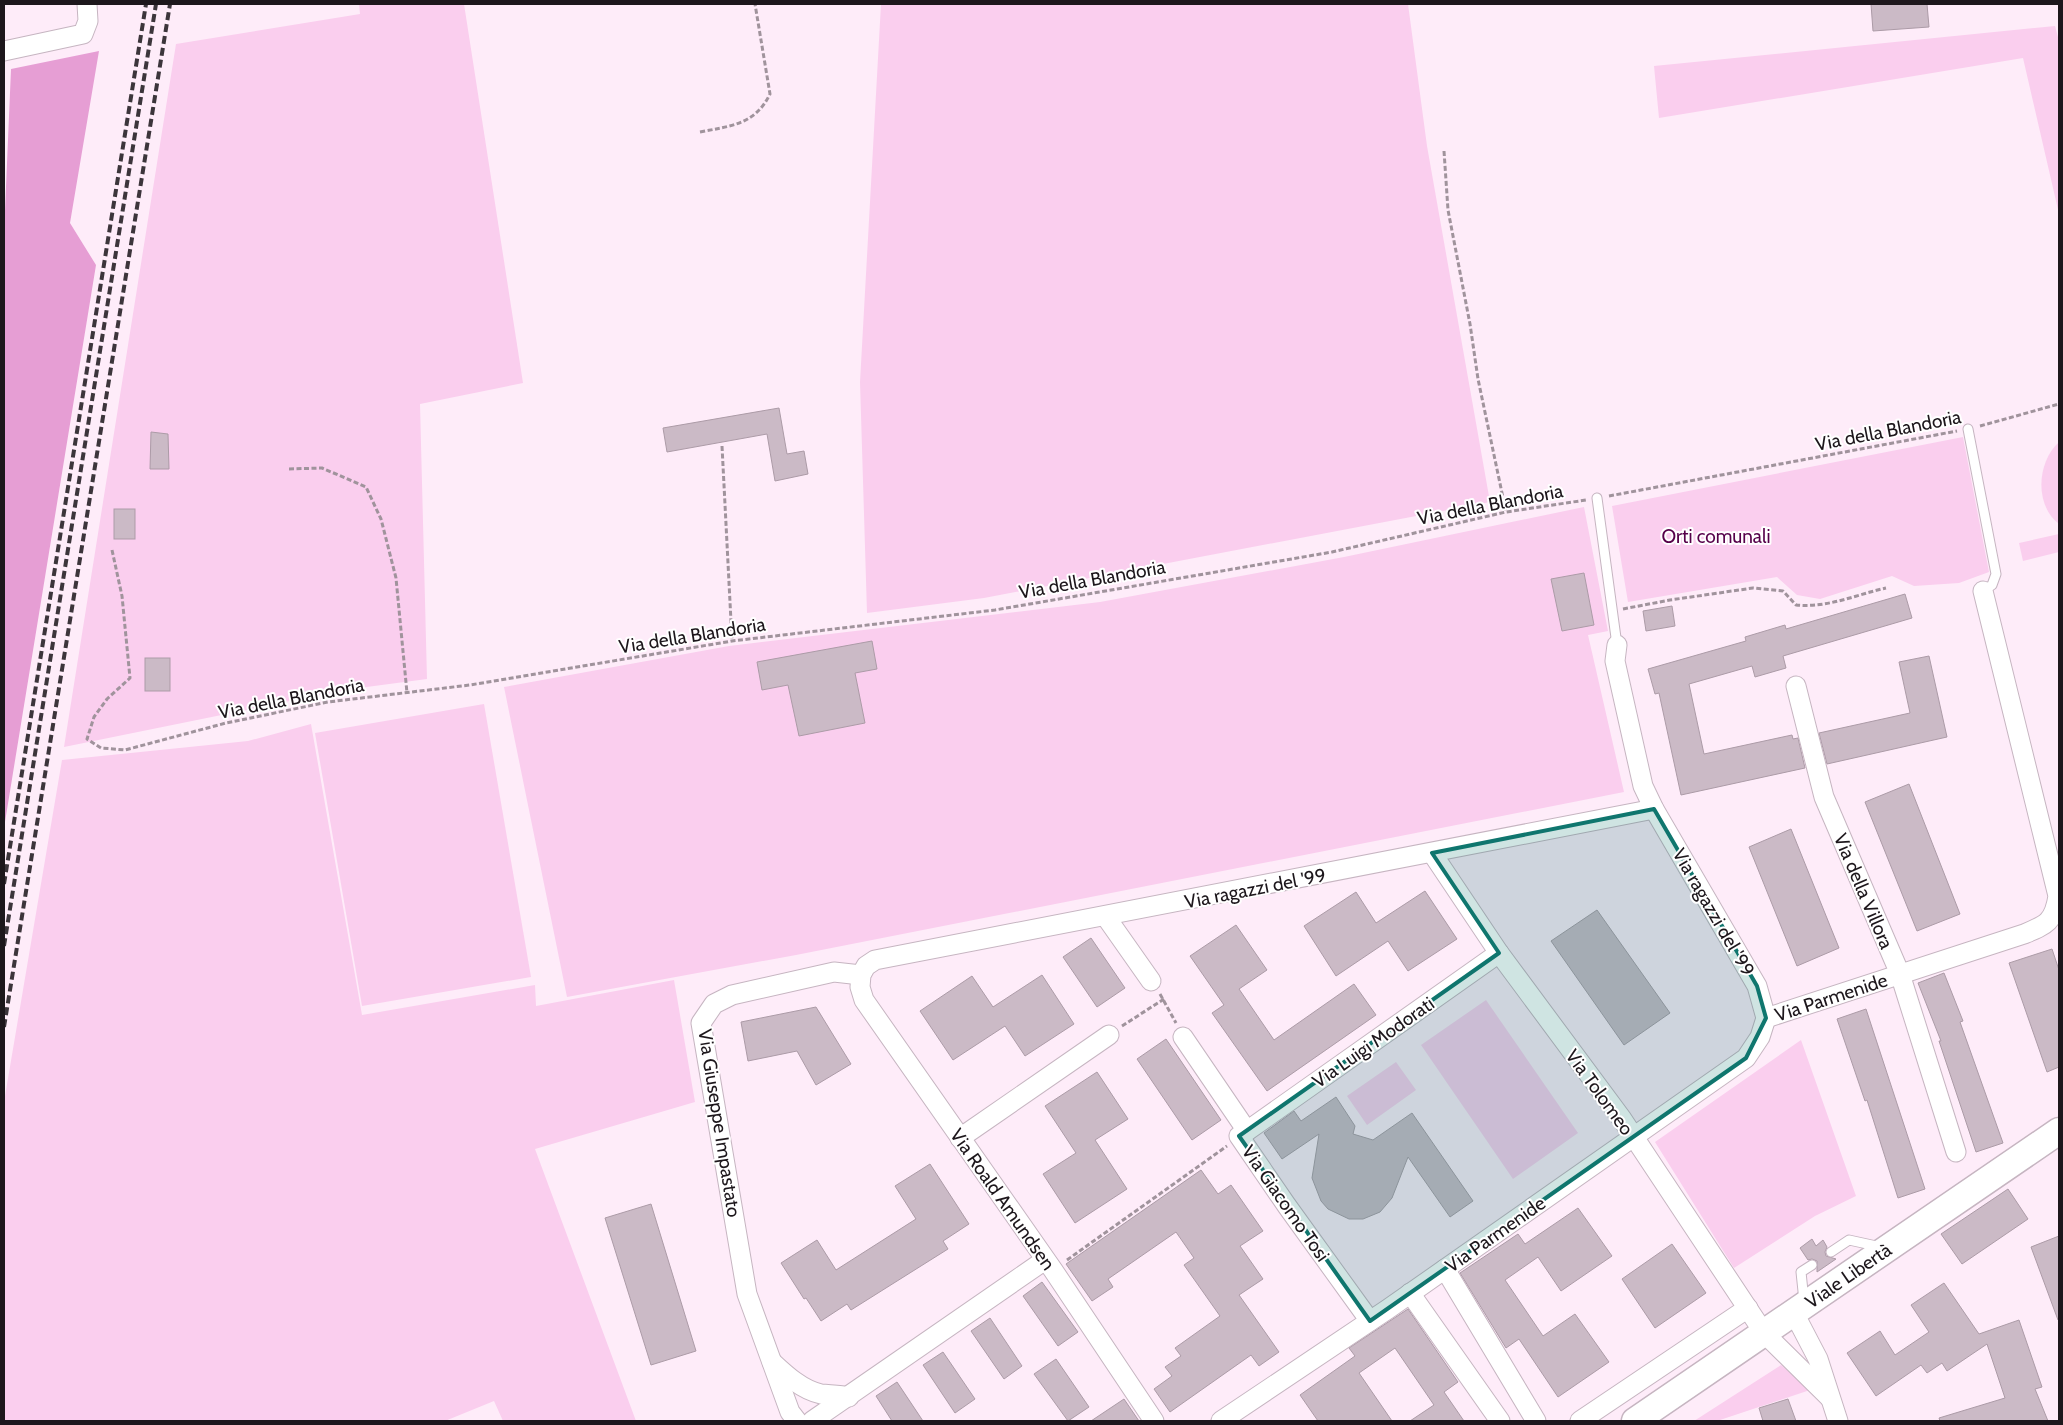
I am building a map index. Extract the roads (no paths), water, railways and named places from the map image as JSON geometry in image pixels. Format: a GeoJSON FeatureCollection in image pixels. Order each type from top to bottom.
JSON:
{"type":"FeatureCollection","features":[{"type":"Feature","properties":{"kind":"main road","name":"Viale Libertà"},"geometry":{"type":"LineString","coordinates":[[1635,1421],[2059,1131]]}},
{"type":"Feature","properties":{"kind":"street"},"geometry":{"type":"LineString","coordinates":[[4,51],[82,34],[88,21],[87,4]]}},
{"type":"Feature","properties":{"kind":"street","name":"Via Parmenide"},"geometry":{"type":"LineString","coordinates":[[1221,1421],[1370,1321],[1746,1058],[1760,1037],[1766,1018],[2024,934],[2047,924],[2056,910],[2058,896],[1983,592]]}},
{"type":"Feature","properties":{"kind":"street","name":"Via ragazzi del '99"},"geometry":{"type":"LineString","coordinates":[[1617,645],[1615,661],[1643,786],[1654,809],[1757,986],[1766,1018]]}},
{"type":"Feature","properties":{"kind":"street","name":"Via della Villora"},"geometry":{"type":"LineString","coordinates":[[1796,686],[1824,797],[1900,974],[1956,1152]]}},
{"type":"Feature","properties":{"kind":"street","name":"Via ragazzi del '99"},"geometry":{"type":"LineString","coordinates":[[861,975],[866,966],[875,960],[1654,809]]}},
{"type":"Feature","properties":{"kind":"street","name":"Via Tolomeo"},"geometry":{"type":"LineString","coordinates":[[1432,853],[1499,953],[1634,1138],[1764,1333],[1830,1398]]}},
{"type":"Feature","properties":{"kind":"street"},"geometry":{"type":"LineString","coordinates":[[1106,916],[1151,981]]}},
{"type":"Feature","properties":{"kind":"street","name":"Via Luigi Modorati"},"geometry":{"type":"LineString","coordinates":[[1243,1134],[1499,953]]}},
{"type":"Feature","properties":{"kind":"street","name":"Via Giuseppe Impastato"},"geometry":{"type":"LineString","coordinates":[[797,1421],[790,1412],[747,1294],[701,1024],[714,1004],[732,995],[834,972],[861,975]]}},
{"type":"Feature","properties":{"kind":"street","name":"Via Roald Amundsen"},"geometry":{"type":"LineString","coordinates":[[861,975],[860,988],[864,1000],[1049,1265],[1154,1421]]}},
{"type":"Feature","properties":{"kind":"street"},"geometry":{"type":"LineString","coordinates":[[960,1138],[1108,1035]]}},
{"type":"Feature","properties":{"kind":"street","name":"Via Giacomo Tosi"},"geometry":{"type":"LineString","coordinates":[[1183,1037],[1287,1206],[1370,1321]]}},
{"type":"Feature","properties":{"kind":"street"},"geometry":{"type":"LineString","coordinates":[[812,1421],[1049,1265]]}},
{"type":"Feature","properties":{"kind":"street"},"geometry":{"type":"LineString","coordinates":[[1445,1269],[1536,1421]]}},
{"type":"Feature","properties":{"kind":"street"},"geometry":{"type":"LineString","coordinates":[[1410,1293],[1500,1421]]}},
{"type":"Feature","properties":{"kind":"street"},"geometry":{"type":"LineString","coordinates":[[1580,1421],[1748,1308]]}},
{"type":"Feature","properties":{"kind":"street"},"geometry":{"type":"LineString","coordinates":[[1799,1310],[1818,1359],[1838,1421]]}},
{"type":"Feature","properties":{"kind":"street","name":"Via Giuseppe Impastato"},"geometry":{"type":"LineString","coordinates":[[772,1362],[790,1378],[804,1387],[820,1393],[848,1397]]}},
{"type":"Feature","properties":{"kind":"lane"},"geometry":{"type":"LineString","coordinates":[[1968,429],[1996,574],[1992,585],[1983,592]]}},
{"type":"Feature","properties":{"kind":"lane"},"geometry":{"type":"LineString","coordinates":[[1597,498],[1617,645]]}},
{"type":"Feature","properties":{"kind":"lane"},"geometry":{"type":"LineString","coordinates":[[1831,1252],[1848,1240],[1888,1249]]}},
{"type":"Feature","properties":{"kind":"lane"},"geometry":{"type":"LineString","coordinates":[[1799,1310],[1801,1272],[1812,1265]]}},
{"type":"Feature","properties":{"kind":"railway"},"geometry":{"type":"LineString","coordinates":[[4,884],[146,4]]}},
{"type":"Feature","properties":{"kind":"railway"},"geometry":{"type":"LineString","coordinates":[[4,946],[156,4]]}},
{"type":"Feature","properties":{"kind":"railway"},"geometry":{"type":"LineString","coordinates":[[4,1027],[170,4]]}},
{"type":"Feature","properties":{"kind":"park label","name":"Orti comunali"},"geometry":{"type":"Point","coordinates":[1716,536]}}]}
